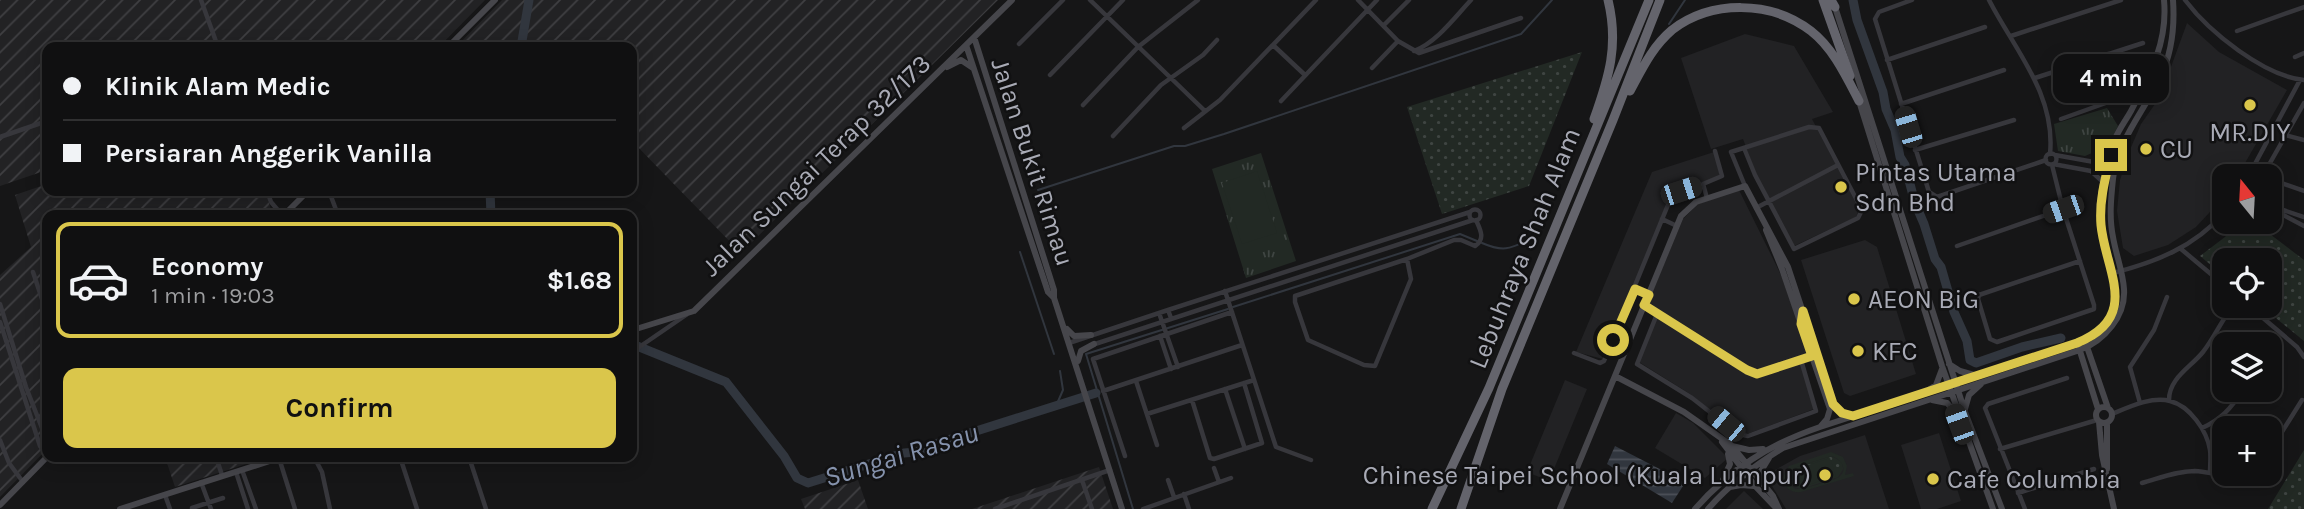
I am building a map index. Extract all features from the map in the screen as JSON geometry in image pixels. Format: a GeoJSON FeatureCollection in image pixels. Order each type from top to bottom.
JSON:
{"type":"FeatureCollection","features":[{"type":"Feature","properties":{"kind":"highway"},"geometry":{"type":"LineString","coordinates":[[1583,157],[1608,83],[1612,33],[1608,0]]}},
{"type":"Feature","properties":{"kind":"highway","name":"Lebuhraya Shah Alam"},"geometry":{"type":"LineString","coordinates":[[1432,509],[1489,388],[1649,0]]}},
{"type":"Feature","properties":{"kind":"highway","name":"Lebuhraya Shah Alam"},"geometry":{"type":"LineString","coordinates":[[1461,509],[1502,389],[1660,0]]}},
{"type":"Feature","properties":{"kind":"highway"},"geometry":{"type":"LineString","coordinates":[[1823,0],[1859,101]]}},
{"type":"Feature","properties":{"kind":"highway"},"geometry":{"type":"LineString","coordinates":[[1613,120],[1644,64],[1672,30],[1702,13],[1737,6],[1776,12],[1810,30],[1831,52],[1859,101]]}},
{"type":"Feature","properties":{"kind":"street"},"geometry":{"type":"LineString","coordinates":[[201,0],[216,42]]}},
{"type":"Feature","properties":{"kind":"street"},"geometry":{"type":"LineString","coordinates":[[453,42],[495,0]]}},
{"type":"Feature","properties":{"kind":"street","name":"Jalan Sungai Terap 32/173"},"geometry":{"type":"LineString","coordinates":[[637,329],[694,311],[1012,0]]}},
{"type":"Feature","properties":{"kind":"street"},"geometry":{"type":"LineString","coordinates":[[1019,44],[1063,0]]}},
{"type":"Feature","properties":{"kind":"street"},"geometry":{"type":"LineString","coordinates":[[1090,0],[1205,111]]}},
{"type":"Feature","properties":{"kind":"street"},"geometry":{"type":"LineString","coordinates":[[1050,75],[1123,0]]}},
{"type":"Feature","properties":{"kind":"street"},"geometry":{"type":"LineString","coordinates":[[1083,105],[1138,47],[1198,0]]}},
{"type":"Feature","properties":{"kind":"street"},"geometry":{"type":"LineString","coordinates":[[1184,128],[1220,100],[1317,0]]}},
{"type":"Feature","properties":{"kind":"street"},"geometry":{"type":"LineString","coordinates":[[1358,0],[1398,41],[1419,53],[1521,18]]}},
{"type":"Feature","properties":{"kind":"street"},"geometry":{"type":"LineString","coordinates":[[1281,101],[1377,0]]}},
{"type":"Feature","properties":{"kind":"street"},"geometry":{"type":"LineString","coordinates":[[1384,24],[1409,0]]}},
{"type":"Feature","properties":{"kind":"street"},"geometry":{"type":"LineString","coordinates":[[1413,51],[1436,36],[1471,0]]}},
{"type":"Feature","properties":{"kind":"street"},"geometry":{"type":"LineString","coordinates":[[1912,0],[1879,12],[1875,19],[1929,192],[1937,197],[2046,160],[2052,155]]}},
{"type":"Feature","properties":{"kind":"street"},"geometry":{"type":"LineString","coordinates":[[1989,0],[2035,78],[2047,119],[2052,155],[2057,160],[2053,164]]}},
{"type":"Feature","properties":{"kind":"street"},"geometry":{"type":"LineString","coordinates":[[2011,36],[2121,0]]}},
{"type":"Feature","properties":{"kind":"street"},"geometry":{"type":"LineString","coordinates":[[1695,509],[1722,481],[1766,448],[1819,427],[1899,401],[1984,378],[2082,345],[2108,332],[2121,309],[2125,292],[2102,230],[2100,204],[2115,138],[2157,59],[2163,33],[2164,0]]}},
{"type":"Feature","properties":{"kind":"street"},"geometry":{"type":"LineString","coordinates":[[2117,272],[2111,219],[2113,176],[2125,141],[2167,60],[2173,35],[2173,0]]}},
{"type":"Feature","properties":{"kind":"street"},"geometry":{"type":"LineString","coordinates":[[2185,0],[2213,31],[2260,64],[2302,80],[2255,164]]}},
{"type":"Feature","properties":{"kind":"street"},"geometry":{"type":"LineString","coordinates":[[1833,2],[1889,173],[1946,365],[1936,385],[1899,401]]}},
{"type":"Feature","properties":{"kind":"street"},"geometry":{"type":"LineString","coordinates":[[2237,31],[2304,7]]}},
{"type":"Feature","properties":{"kind":"street"},"geometry":{"type":"LineString","coordinates":[[983,66],[979,44],[984,27]]}},
{"type":"Feature","properties":{"kind":"street"},"geometry":{"type":"LineString","coordinates":[[1887,60],[1985,27]]}},
{"type":"Feature","properties":{"kind":"street"},"geometry":{"type":"LineString","coordinates":[[1436,36],[1437,48]]}},
{"type":"Feature","properties":{"kind":"street","name":"Jalan Bukit Rimau"},"geometry":{"type":"LineString","coordinates":[[974,37],[1122,509]]}},
{"type":"Feature","properties":{"kind":"street"},"geometry":{"type":"LineString","coordinates":[[1113,136],[1170,78],[1203,55],[1217,40]]}},
{"type":"Feature","properties":{"kind":"street"},"geometry":{"type":"LineString","coordinates":[[1372,68],[1398,41]]}},
{"type":"Feature","properties":{"kind":"street"},"geometry":{"type":"LineString","coordinates":[[2035,78],[2143,43]]}},
{"type":"Feature","properties":{"kind":"street","name":"Jalan Bukit Rimau"},"geometry":{"type":"LineString","coordinates":[[966,45],[1048,292],[1054,298]]}},
{"type":"Feature","properties":{"kind":"street"},"geometry":{"type":"LineString","coordinates":[[1273,45],[1305,75]]}},
{"type":"Feature","properties":{"kind":"street"},"geometry":{"type":"LineString","coordinates":[[2295,57],[2304,53]]}},
{"type":"Feature","properties":{"kind":"street"},"geometry":{"type":"LineString","coordinates":[[2061,119],[2119,96],[2108,54]]}},
{"type":"Feature","properties":{"kind":"street"},"geometry":{"type":"LineString","coordinates":[[939,71],[961,60],[970,64],[975,71]]}},
{"type":"Feature","properties":{"kind":"street"},"geometry":{"type":"LineString","coordinates":[[1901,104],[2004,70]]}},
{"type":"Feature","properties":{"kind":"street"},"geometry":{"type":"LineString","coordinates":[[1859,101],[1946,365],[2002,509]]}},
{"type":"Feature","properties":{"kind":"street"},"geometry":{"type":"LineString","coordinates":[[2269,164],[2304,103]]}},
{"type":"Feature","properties":{"kind":"street"},"geometry":{"type":"LineString","coordinates":[[1915,150],[2014,120]]}},
{"type":"Feature","properties":{"kind":"street"},"geometry":{"type":"LineString","coordinates":[[0,137],[42,123]]}},
{"type":"Feature","properties":{"kind":"street"},"geometry":{"type":"LineString","coordinates":[[1744,148],[1794,249],[1858,218],[1862,209],[1819,128],[1814,126],[1731,152],[1766,228],[1830,409],[1827,419],[1819,427]]}},
{"type":"Feature","properties":{"kind":"street"},"geometry":{"type":"LineString","coordinates":[[2285,135],[2304,140]]}},
{"type":"Feature","properties":{"kind":"street"},"geometry":{"type":"LineString","coordinates":[[1574,353],[1600,363],[1604,361],[1662,219],[1675,194],[1722,176],[1715,151]]}},
{"type":"Feature","properties":{"kind":"street"},"geometry":{"type":"LineString","coordinates":[[2052,155],[2094,162],[2111,155]]}},
{"type":"Feature","properties":{"kind":"street"},"geometry":{"type":"LineString","coordinates":[[2074,159],[2074,168]]}},
{"type":"Feature","properties":{"kind":"street"},"geometry":{"type":"LineString","coordinates":[[2046,160],[2053,164],[2091,171],[2104,183]]}},
{"type":"Feature","properties":{"kind":"street"},"geometry":{"type":"LineString","coordinates":[[2053,164],[2063,209],[2080,261],[2094,305],[2093,310],[1997,342],[1990,339],[1979,295],[2080,261]]}},
{"type":"Feature","properties":{"kind":"street"},"geometry":{"type":"LineString","coordinates":[[1756,208],[1838,165]]}},
{"type":"Feature","properties":{"kind":"street"},"geometry":{"type":"LineString","coordinates":[[2282,183],[2304,191]]}},
{"type":"Feature","properties":{"kind":"street"},"geometry":{"type":"LineString","coordinates":[[1703,184],[1707,198]]}},
{"type":"Feature","properties":{"kind":"street"},"geometry":{"type":"LineString","coordinates":[[1560,509],[1676,226],[1690,205],[1745,186]]}},
{"type":"Feature","properties":{"kind":"street"},"geometry":{"type":"LineString","coordinates":[[289,210],[303,196]]}},
{"type":"Feature","properties":{"kind":"street"},"geometry":{"type":"LineString","coordinates":[[1069,343],[1475,209],[1480,211],[1480,217],[1475,220],[1230,307],[1164,328],[1072,351]]}},
{"type":"Feature","properties":{"kind":"street"},"geometry":{"type":"LineString","coordinates":[[1957,246],[2063,209]]}},
{"type":"Feature","properties":{"kind":"street"},"geometry":{"type":"LineString","coordinates":[[2282,209],[2304,217]]}},
{"type":"Feature","properties":{"kind":"street"},"geometry":{"type":"LineString","coordinates":[[1407,259],[1411,279],[1375,366],[1364,365],[1308,340],[1295,296],[1458,240],[1472,246],[1480,242],[1481,232],[1470,212]]}},
{"type":"Feature","properties":{"kind":"street"},"geometry":{"type":"LineString","coordinates":[[2282,214],[2304,226]]}},
{"type":"Feature","properties":{"kind":"street"},"geometry":{"type":"LineString","coordinates":[[1662,219],[1676,226]]}},
{"type":"Feature","properties":{"kind":"street"},"geometry":{"type":"LineString","coordinates":[[2117,272],[2152,262],[2181,249],[2212,227]]}},
{"type":"Feature","properties":{"kind":"street"},"geometry":{"type":"LineString","coordinates":[[1766,228],[1775,239],[1788,267],[1833,404],[1842,413],[1853,416]]}},
{"type":"Feature","properties":{"kind":"street"},"geometry":{"type":"LineString","coordinates":[[2181,249],[2212,275]]}},
{"type":"Feature","properties":{"kind":"street"},"geometry":{"type":"LineString","coordinates":[[33,272],[42,299]]}},
{"type":"Feature","properties":{"kind":"street"},"geometry":{"type":"LineString","coordinates":[[1635,289],[1649,295]]}},
{"type":"Feature","properties":{"kind":"street"},"geometry":{"type":"LineString","coordinates":[[1225,291],[1276,447],[1311,460]]}},
{"type":"Feature","properties":{"kind":"street"},"geometry":{"type":"LineString","coordinates":[[2140,403],[2130,367],[2154,330],[2167,297]]}},
{"type":"Feature","properties":{"kind":"street"},"geometry":{"type":"LineString","coordinates":[[0,304],[6,333],[42,449]]}},
{"type":"Feature","properties":{"kind":"street"},"geometry":{"type":"LineString","coordinates":[[1644,305],[1753,373],[1812,356]]}},
{"type":"Feature","properties":{"kind":"street"},"geometry":{"type":"LineString","coordinates":[[1125,456],[1093,359],[1160,336],[1171,318],[1230,307]]}},
{"type":"Feature","properties":{"kind":"street"},"geometry":{"type":"LineString","coordinates":[[1168,310],[1171,318]]}},
{"type":"Feature","properties":{"kind":"street"},"geometry":{"type":"LineString","coordinates":[[1801,324],[1803,311]]}},
{"type":"Feature","properties":{"kind":"street"},"geometry":{"type":"LineString","coordinates":[[1159,313],[1178,367]]}},
{"type":"Feature","properties":{"kind":"street"},"geometry":{"type":"LineString","coordinates":[[637,350],[687,314]]}},
{"type":"Feature","properties":{"kind":"street"},"geometry":{"type":"LineString","coordinates":[[1657,314],[1637,364],[1692,398],[1738,435],[1748,436],[1816,411],[1801,360]]}},
{"type":"Feature","properties":{"kind":"street"},"geometry":{"type":"LineString","coordinates":[[1060,315],[1074,336],[1091,335]]}},
{"type":"Feature","properties":{"kind":"street"},"geometry":{"type":"LineString","coordinates":[[2264,318],[2298,346],[2304,356]]}},
{"type":"Feature","properties":{"kind":"street"},"geometry":{"type":"LineString","coordinates":[[2169,400],[2169,394],[2178,377],[2202,353],[2224,319]]}},
{"type":"Feature","properties":{"kind":"street"},"geometry":{"type":"LineString","coordinates":[[0,322],[42,430]]}},
{"type":"Feature","properties":{"kind":"street"},"geometry":{"type":"LineString","coordinates":[[1160,336],[1171,369]]}},
{"type":"Feature","properties":{"kind":"street"},"geometry":{"type":"LineString","coordinates":[[1078,368],[1078,354],[1094,344]]}},
{"type":"Feature","properties":{"kind":"street"},"geometry":{"type":"LineString","coordinates":[[1103,391],[1242,345]]}},
{"type":"Feature","properties":{"kind":"street"},"geometry":{"type":"LineString","coordinates":[[2082,345],[2098,409],[2095,414],[2114,509]]}},
{"type":"Feature","properties":{"kind":"street"},"geometry":{"type":"LineString","coordinates":[[2082,345],[2110,411],[2107,471]]}},
{"type":"Feature","properties":{"kind":"street"},"geometry":{"type":"LineString","coordinates":[[1946,365],[1984,378]]}},
{"type":"Feature","properties":{"kind":"street"},"geometry":{"type":"LineString","coordinates":[[1615,376],[1684,412],[1721,440],[1778,507]]}},
{"type":"Feature","properties":{"kind":"street"},"geometry":{"type":"LineString","coordinates":[[1965,412],[1967,399],[1984,378]]}},
{"type":"Feature","properties":{"kind":"street"},"geometry":{"type":"LineString","coordinates":[[2025,509],[1986,412],[1988,404],[2067,378]]}},
{"type":"Feature","properties":{"kind":"street"},"geometry":{"type":"LineString","coordinates":[[1147,414],[1254,380]]}},
{"type":"Feature","properties":{"kind":"street"},"geometry":{"type":"LineString","coordinates":[[1136,381],[1157,445]]}},
{"type":"Feature","properties":{"kind":"street"},"geometry":{"type":"LineString","coordinates":[[1192,400],[1212,460],[1261,444],[1244,383]]}},
{"type":"Feature","properties":{"kind":"street"},"geometry":{"type":"LineString","coordinates":[[1708,509],[1727,488],[1770,456],[1802,441],[1926,400],[1954,387]]}},
{"type":"Feature","properties":{"kind":"street"},"geometry":{"type":"LineString","coordinates":[[1954,387],[1973,456]]}},
{"type":"Feature","properties":{"kind":"street"},"geometry":{"type":"LineString","coordinates":[[1226,389],[1245,449]]}},
{"type":"Feature","properties":{"kind":"street"},"geometry":{"type":"LineString","coordinates":[[1926,400],[1941,401],[1952,406],[1993,509]]}},
{"type":"Feature","properties":{"kind":"street"},"geometry":{"type":"LineString","coordinates":[[2098,409],[2110,411],[2140,403],[2169,400],[2187,410],[2202,428],[2210,450],[2210,473],[2179,472],[2142,484]]}},
{"type":"Feature","properties":{"kind":"street"},"geometry":{"type":"LineString","coordinates":[[2282,432],[2302,400]]}},
{"type":"Feature","properties":{"kind":"street"},"geometry":{"type":"LineString","coordinates":[[2202,428],[2229,412],[2235,402]]}},
{"type":"Feature","properties":{"kind":"street"},"geometry":{"type":"LineString","coordinates":[[2000,449],[2098,421],[2108,423]]}},
{"type":"Feature","properties":{"kind":"street"},"geometry":{"type":"LineString","coordinates":[[0,440],[9,463],[23,482]]}},
{"type":"Feature","properties":{"kind":"street"},"geometry":{"type":"LineString","coordinates":[[1728,447],[1749,450],[1766,448]]}},
{"type":"Feature","properties":{"kind":"street"},"geometry":{"type":"LineString","coordinates":[[1722,481],[1730,460],[1728,447]]}},
{"type":"Feature","properties":{"kind":"street"},"geometry":{"type":"LineString","coordinates":[[1760,486],[1761,471],[1770,456]]}},
{"type":"Feature","properties":{"kind":"street"},"geometry":{"type":"LineString","coordinates":[[0,505],[42,461]]}},
{"type":"Feature","properties":{"kind":"street"},"geometry":{"type":"LineString","coordinates":[[218,462],[222,475]]}},
{"type":"Feature","properties":{"kind":"street"},"geometry":{"type":"LineString","coordinates":[[120,509],[264,462]]}},
{"type":"Feature","properties":{"kind":"street"},"geometry":{"type":"LineString","coordinates":[[281,462],[295,509]]}},
{"type":"Feature","properties":{"kind":"street"},"geometry":{"type":"LineString","coordinates":[[317,462],[322,472],[330,509]]}},
{"type":"Feature","properties":{"kind":"street"},"geometry":{"type":"LineString","coordinates":[[402,462],[417,509]]}},
{"type":"Feature","properties":{"kind":"street"},"geometry":{"type":"LineString","coordinates":[[471,462],[486,509]]}},
{"type":"Feature","properties":{"kind":"street"},"geometry":{"type":"LineString","coordinates":[[1214,468],[1219,482]]}},
{"type":"Feature","properties":{"kind":"street"},"geometry":{"type":"LineString","coordinates":[[2018,493],[2095,469]]}},
{"type":"Feature","properties":{"kind":"street"},"geometry":{"type":"LineString","coordinates":[[239,470],[248,509]]}},
{"type":"Feature","properties":{"kind":"street"},"geometry":{"type":"LineString","coordinates":[[239,470],[256,509]]}},
{"type":"Feature","properties":{"kind":"street"},"geometry":{"type":"LineString","coordinates":[[995,509],[1110,470]]}},
{"type":"Feature","properties":{"kind":"street"},"geometry":{"type":"LineString","coordinates":[[1143,509],[1231,478]]}},
{"type":"Feature","properties":{"kind":"street"},"geometry":{"type":"LineString","coordinates":[[1168,480],[1174,497]]}},
{"type":"Feature","properties":{"kind":"street"},"geometry":{"type":"LineString","coordinates":[[1082,481],[1091,509]]}},
{"type":"Feature","properties":{"kind":"street"},"geometry":{"type":"LineString","coordinates":[[201,482],[211,509]]}},
{"type":"Feature","properties":{"kind":"street"},"geometry":{"type":"LineString","coordinates":[[1727,488],[1741,485],[1760,486]]}},
{"type":"Feature","properties":{"kind":"street"},"geometry":{"type":"LineString","coordinates":[[1184,494],[1189,509]]}},
{"type":"Feature","properties":{"kind":"street"},"geometry":{"type":"LineString","coordinates":[[165,495],[170,509]]}},
{"type":"Feature","properties":{"kind":"street"},"geometry":{"type":"LineString","coordinates":[[192,508],[223,498]]}},
{"type":"Feature","properties":{"kind":"shaded area"},"geometry":{"type":"Polygon","coordinates":[[[0,0],[485,0],[444,42],[42,42],[42,172],[0,186],[0,0]]]}},
{"type":"Feature","properties":{"kind":"shaded area"},"geometry":{"type":"Polygon","coordinates":[[[502,0],[998,0],[741,253],[637,146],[637,42],[461,42],[502,0]]]}},
{"type":"Feature","properties":{"kind":"shaded area"},"geometry":{"type":"Polygon","coordinates":[[[2187,23],[2219,52],[2287,90],[2244,164],[2212,164],[2212,210],[2196,227],[2168,245],[2134,256],[2123,248],[2117,211],[2120,180],[2141,124],[2160,97],[2187,23]]]}},
{"type":"Feature","properties":{"kind":"shaded area"},"geometry":{"type":"Polygon","coordinates":[[[1745,34],[1794,46],[1833,112],[1812,119],[1859,209],[1856,217],[1794,246],[1757,176],[1743,139],[1711,149],[1681,58],[1745,34]]]}},
{"type":"Feature","properties":{"kind":"shaded area"},"geometry":{"type":"Polygon","coordinates":[[[1714,152],[1720,176],[1675,192],[1603,359],[1576,352],[1652,172],[1714,152]]]}},
{"type":"Feature","properties":{"kind":"shaded area"},"geometry":{"type":"Polygon","coordinates":[[[42,186],[42,196],[267,196],[271,210],[42,210],[42,454],[0,497],[0,275],[31,247],[15,195],[42,186]]]}},
{"type":"Feature","properties":{"kind":"shaded area"},"geometry":{"type":"Polygon","coordinates":[[[1739,190],[1782,277],[1809,355],[1799,358],[1814,409],[1750,433],[1739,433],[1690,394],[1639,362],[1659,313],[1647,305],[1683,219],[1698,204],[1739,190]]]}},
{"type":"Feature","properties":{"kind":"shaded area","name":"AEON BiG"},"geometry":{"type":"Polygon","coordinates":[[[1865,240],[1877,247],[1916,374],[1850,396],[1844,393],[1801,260],[1865,240]]]}},
{"type":"Feature","properties":{"kind":"shaded area"},"geometry":{"type":"Polygon","coordinates":[[[1565,380],[1587,389],[1549,481],[1527,472],[1565,380]]]}},
{"type":"Feature","properties":{"kind":"shaded area"},"geometry":{"type":"Polygon","coordinates":[[[1676,413],[1693,423],[1728,458],[1705,478],[1655,448],[1676,413]]]}},
{"type":"Feature","properties":{"kind":"shaded area"},"geometry":{"type":"Polygon","coordinates":[[[1939,433],[1961,501],[1937,509],[1921,509],[1901,445],[1939,433]]]}},
{"type":"Feature","properties":{"kind":"shaded area","name":"Chinese Taipei School (Kuala Lumpur)"},"geometry":{"type":"Polygon","coordinates":[[[1865,435],[1889,509],[1786,509],[1769,481],[1775,470],[1800,456],[1865,435]]]}},
{"type":"Feature","properties":{"kind":"shaded area"},"geometry":{"type":"Polygon","coordinates":[[[1615,446],[1681,480],[1683,486],[1672,503],[1607,464],[1615,446]]]}},
{"type":"Feature","properties":{"kind":"shaded area"},"geometry":{"type":"Polygon","coordinates":[[[167,462],[252,462],[175,487],[167,462]]]}},
{"type":"Feature","properties":{"kind":"shaded area"},"geometry":{"type":"Polygon","coordinates":[[[1099,467],[1113,509],[972,509],[1099,467]]]}},
{"type":"Feature","properties":{"kind":"shaded area"},"geometry":{"type":"Polygon","coordinates":[[[858,480],[868,509],[805,509],[801,499],[858,480]]]}},
{"type":"Feature","properties":{"kind":"shaded area"},"geometry":{"type":"Polygon","coordinates":[[[1744,491],[1763,509],[1726,509],[1744,491]]]}},
{"type":"Feature","properties":{"kind":"green space"},"geometry":{"type":"Polygon","coordinates":[[[1582,52],[1529,186],[1442,214],[1407,107],[1582,52]]]}},
{"type":"Feature","properties":{"kind":"green space"},"geometry":{"type":"Polygon","coordinates":[[[2107,108],[2118,126],[2108,146],[2085,156],[2058,151],[2054,124],[2107,108]]]}},
{"type":"Feature","properties":{"kind":"green space"},"geometry":{"type":"Polygon","coordinates":[[[1261,153],[1296,261],[1246,278],[1212,169],[1261,153]]]}},
{"type":"Feature","properties":{"kind":"green space"},"geometry":{"type":"Polygon","coordinates":[[[1257,171],[1277,233],[1242,244],[1222,183],[1257,171]]]}},
{"type":"Feature","properties":{"kind":"green space"},"geometry":{"type":"Polygon","coordinates":[[[2227,234],[2270,234],[2304,260],[2304,341],[2276,318],[2282,318],[2282,248],[2212,248],[2212,266],[2200,256],[2227,234]]]}},
{"type":"Feature","properties":{"kind":"green space"},"geometry":{"type":"Polygon","coordinates":[[[2304,450],[2304,509],[2268,509],[2304,450]]]}},
{"type":"Feature","properties":{"kind":"green space"},"geometry":{"type":"Polygon","coordinates":[[[1831,452],[1843,457],[1847,466],[1845,475],[1853,473],[1854,476],[1794,492],[1786,487],[1783,477],[1789,466],[1831,452]],[[1834,457],[1794,468],[1787,475],[1789,484],[1800,489],[1839,477],[1843,467],[1834,457]]]}},
{"type":"Feature","properties":{"kind":"green space"},"geometry":{"type":"Polygon","coordinates":[[[1831,456],[1842,462],[1843,469],[1838,477],[1801,489],[1789,484],[1787,477],[1794,468],[1831,456]]]}},
{"type":"Feature","properties":{"kind":"green space"},"geometry":{"type":"Polygon","coordinates":[[[1830,458],[1836,476],[1802,487],[1796,469],[1830,458]]]}},
{"type":"Feature","properties":{"kind":"waterway","name":"Sungai Rasau"},"geometry":{"type":"LineString","coordinates":[[522,42],[529,0]]}},
{"type":"Feature","properties":{"kind":"waterway"},"geometry":{"type":"LineString","coordinates":[[1038,190],[1174,146],[1185,146],[1224,134],[1521,34],[1552,0]]}},
{"type":"Feature","properties":{"kind":"waterway"},"geometry":{"type":"LineString","coordinates":[[1669,24],[1685,0]]}},
{"type":"Feature","properties":{"kind":"waterway"},"geometry":{"type":"LineString","coordinates":[[1853,0],[1857,20],[1895,130],[1900,157],[1905,165],[1935,259],[1941,267],[1954,312],[1967,341],[1970,360],[1976,363],[2022,347],[2061,338]]}},
{"type":"Feature","properties":{"kind":"waterway","name":"Sungai Rasau"},"geometry":{"type":"LineString","coordinates":[[490,196],[491,210]]}},
{"type":"Feature","properties":{"kind":"waterway"},"geometry":{"type":"LineString","coordinates":[[1233,307],[1460,234],[1477,241]]}},
{"type":"Feature","properties":{"kind":"waterway"},"geometry":{"type":"LineString","coordinates":[[1482,243],[1508,248],[1533,238]]}},
{"type":"Feature","properties":{"kind":"waterway"},"geometry":{"type":"LineString","coordinates":[[1020,252],[1054,354]]}},
{"type":"Feature","properties":{"kind":"waterway"},"geometry":{"type":"LineString","coordinates":[[1133,509],[1086,354],[1228,309]]}},
{"type":"Feature","properties":{"kind":"waterway","name":"Sungai Rasau"},"geometry":{"type":"LineString","coordinates":[[637,346],[726,382],[784,456],[797,478],[808,483],[904,453],[917,452],[1096,393]]}},
{"type":"Feature","properties":{"kind":"waterway"},"geometry":{"type":"LineString","coordinates":[[1056,406],[1063,390],[1060,371]]}},
{"type":"Feature","properties":{"kind":"place","name":"MR.DIY"},"geometry":{"type":"Point","coordinates":[2250,105]}},
{"type":"Feature","properties":{"kind":"place","name":"CU"},"geometry":{"type":"Point","coordinates":[2146,149]}},
{"type":"Feature","properties":{"kind":"place","name":"Pintas Utama Sdn Bhd"},"geometry":{"type":"Point","coordinates":[1841,187]}},
{"type":"Feature","properties":{"kind":"place","name":"AEON BiG"},"geometry":{"type":"Point","coordinates":[1854,299]}},
{"type":"Feature","properties":{"kind":"place","name":"KFC"},"geometry":{"type":"Point","coordinates":[1858,351]}},
{"type":"Feature","properties":{"kind":"place","name":"Chinese Taipei School (Kuala Lumpur)"},"geometry":{"type":"Point","coordinates":[1825,475]}},
{"type":"Feature","properties":{"kind":"place","name":"Cafe Columbia"},"geometry":{"type":"Point","coordinates":[1933,479]}},
{"type":"Feature","properties":{"kind":"route"},"geometry":{"type":"LineString","coordinates":[[1613,340],[1635,289],[1649,295],[1644,305],[1757,374],[1812,356],[1801,324],[1803,311],[1833,404],[1842,413],[1853,416],[2077,343],[2091,337],[2101,328],[2109,317],[2117,294],[2102,230],[2100,204],[2111,155]]}}]}
